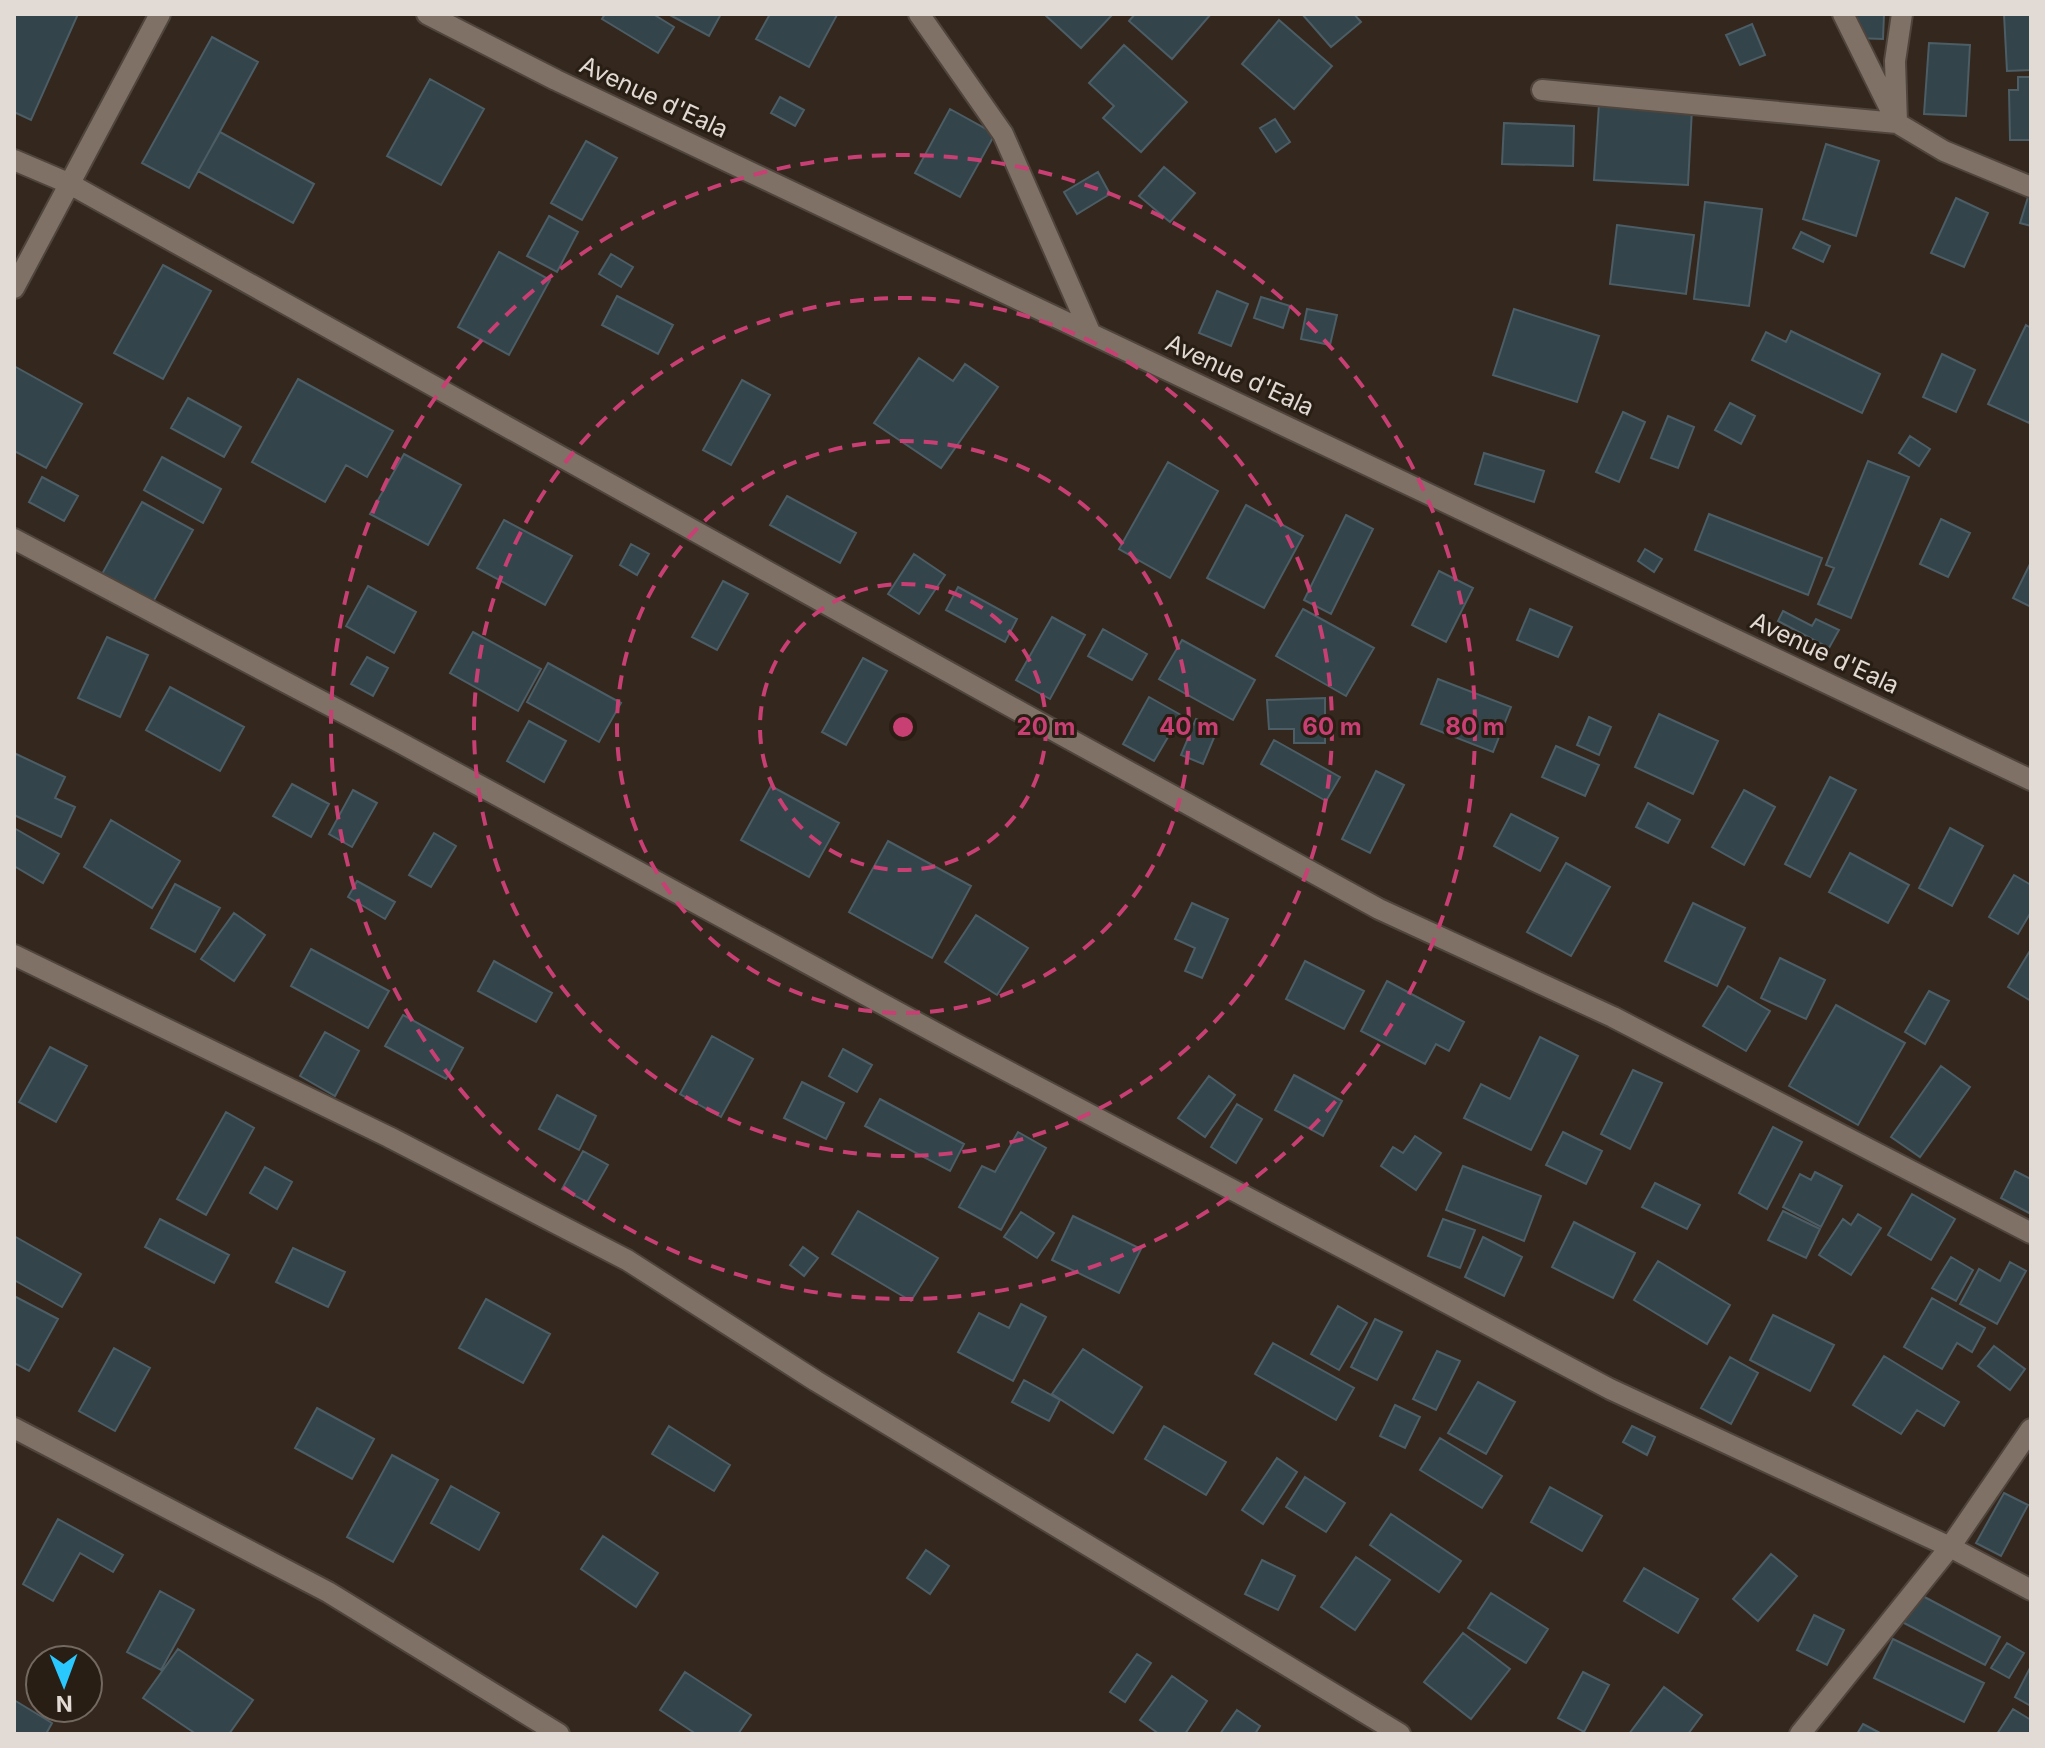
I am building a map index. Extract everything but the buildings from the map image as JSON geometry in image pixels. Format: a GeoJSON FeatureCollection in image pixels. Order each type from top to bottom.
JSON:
{"type":"FeatureCollection","features":[{"type":"Feature","properties":{"kind":"street"},"geometry":{"type":"LineString","coordinates":[[14,288],[160,14]]}},
{"type":"Feature","properties":{"kind":"street","name":"Avenue d'Eala"},"geometry":{"type":"LineString","coordinates":[[427,14],[556,80],[2031,780]]}},
{"type":"Feature","properties":{"kind":"street"},"geometry":{"type":"LineString","coordinates":[[919,14],[1003,134],[1090,332]]}},
{"type":"Feature","properties":{"kind":"street"},"geometry":{"type":"LineString","coordinates":[[1843,14],[1897,123]]}},
{"type":"Feature","properties":{"kind":"street"},"geometry":{"type":"LineString","coordinates":[[1897,123],[1895,61],[1902,14]]}},
{"type":"Feature","properties":{"kind":"street"},"geometry":{"type":"LineString","coordinates":[[1542,90],[1897,123],[1944,151],[2031,187]]}},
{"type":"Feature","properties":{"kind":"street"},"geometry":{"type":"LineString","coordinates":[[14,160],[68,183],[1379,909],[1613,1017],[2031,1233]]}},
{"type":"Feature","properties":{"kind":"street"},"geometry":{"type":"LineString","coordinates":[[14,539],[397,741],[960,1046],[1610,1389],[1950,1547],[2031,1590]]}},
{"type":"Feature","properties":{"kind":"street"},"geometry":{"type":"LineString","coordinates":[[14,955],[389,1137],[627,1260],[816,1381],[1400,1734]]}},
{"type":"Feature","properties":{"kind":"street"},"geometry":{"type":"LineString","coordinates":[[14,1428],[328,1592],[559,1734]]}},
{"type":"Feature","properties":{"kind":"street"},"geometry":{"type":"LineString","coordinates":[[1800,1734],[1950,1547],[2031,1429]]}}]}
